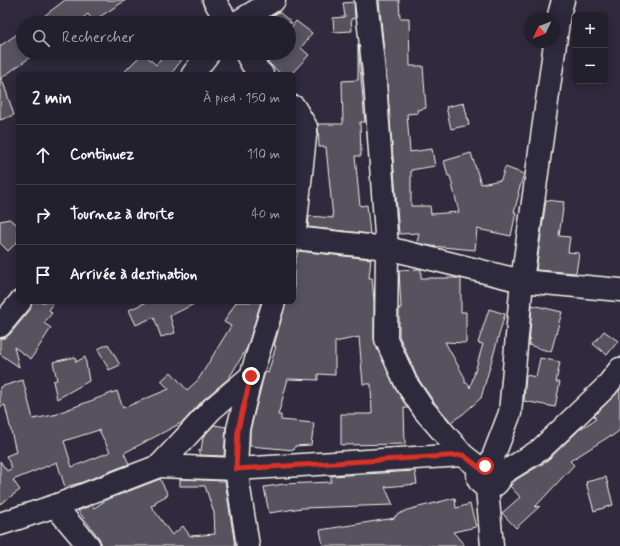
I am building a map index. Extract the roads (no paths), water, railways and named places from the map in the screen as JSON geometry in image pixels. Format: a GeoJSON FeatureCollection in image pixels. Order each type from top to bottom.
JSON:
{"type":"FeatureCollection","features":[{"type":"Feature","properties":{"kind":"street"},"geometry":{"type":"LineString","coordinates":[[214,0],[224,16]]}},
{"type":"Feature","properties":{"kind":"street"},"geometry":{"type":"LineString","coordinates":[[248,16],[274,0]]}},
{"type":"Feature","properties":{"kind":"street"},"geometry":{"type":"LineString","coordinates":[[366,0],[375,82],[387,248],[386,339],[406,383],[424,410],[463,455],[489,474]]}},
{"type":"Feature","properties":{"kind":"street"},"geometry":{"type":"LineString","coordinates":[[492,546],[489,474],[510,413],[522,281],[562,0]]}},
{"type":"Feature","properties":{"kind":"street"},"geometry":{"type":"LineString","coordinates":[[250,60],[260,72]]}},
{"type":"Feature","properties":{"kind":"street"},"geometry":{"type":"LineString","coordinates":[[296,110],[306,127],[296,220]]}},
{"type":"Feature","properties":{"kind":"street"},"geometry":{"type":"LineString","coordinates":[[296,239],[387,248],[522,281],[620,290]]}},
{"type":"Feature","properties":{"kind":"street"},"geometry":{"type":"LineString","coordinates":[[0,326],[18,304]]}},
{"type":"Feature","properties":{"kind":"street"},"geometry":{"type":"LineString","coordinates":[[248,546],[236,469],[238,429],[251,376],[273,304]]}},
{"type":"Feature","properties":{"kind":"street"},"geometry":{"type":"LineString","coordinates":[[489,474],[540,450],[606,387],[620,369]]}},
{"type":"Feature","properties":{"kind":"street"},"geometry":{"type":"LineString","coordinates":[[159,466],[212,409],[251,376]]}},
{"type":"Feature","properties":{"kind":"street"},"geometry":{"type":"LineString","coordinates":[[0,524],[55,506],[159,466],[236,469],[463,455]]}},
{"type":"Feature","properties":{"kind":"street"},"geometry":{"type":"LineString","coordinates":[[55,506],[89,546]]}}]}
